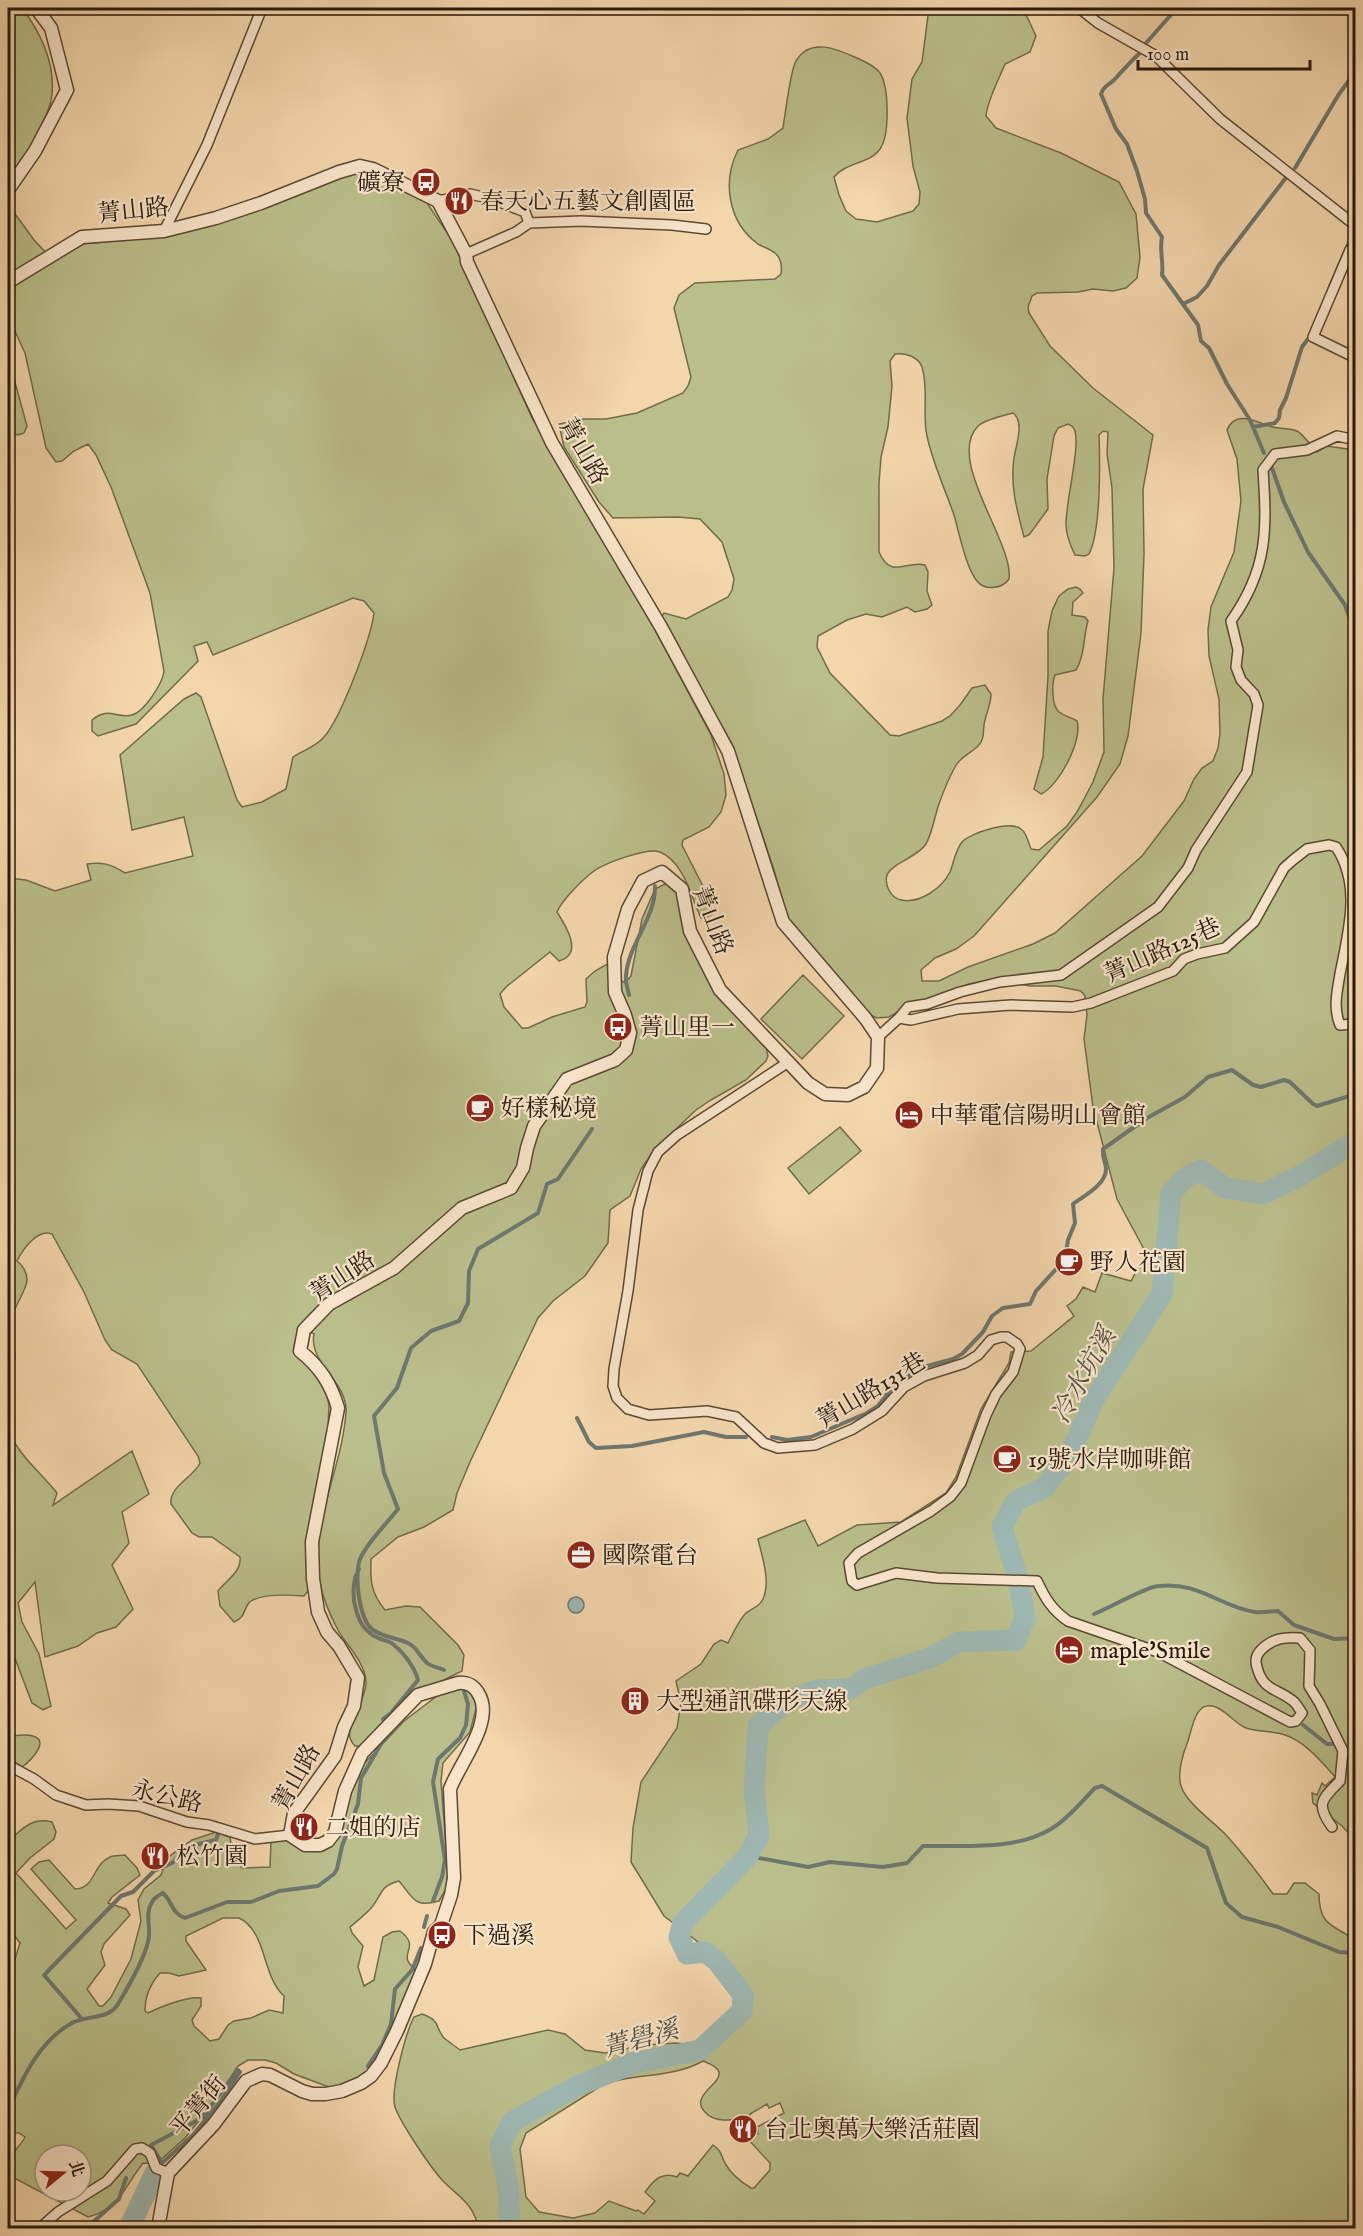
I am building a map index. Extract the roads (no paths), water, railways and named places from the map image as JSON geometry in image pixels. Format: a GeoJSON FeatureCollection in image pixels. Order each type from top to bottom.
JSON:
{"type":"FeatureCollection","features":[{"type":"Feature","properties":{"kind":"street"},"geometry":{"type":"LineString","coordinates":[[8,190],[35,151],[67,90],[51,28],[36,8]]}},
{"type":"Feature","properties":{"kind":"street"},"geometry":{"type":"LineString","coordinates":[[164,231],[207,145],[262,8]]}},
{"type":"Feature","properties":{"kind":"street"},"geometry":{"type":"LineString","coordinates":[[1079,8],[1098,23],[1156,56],[1220,119],[1356,226]]}},
{"type":"Feature","properties":{"kind":"street","name":"菁山路"},"geometry":{"type":"LineString","coordinates":[[8,282],[82,237],[164,231],[261,203],[360,166],[373,169],[438,201],[466,254],[467,262],[552,442],[661,627],[728,752],[783,922],[866,1019],[878,1037],[877,1068],[864,1087],[848,1095],[825,1094],[808,1083],[720,990],[690,930],[682,889],[662,872],[644,881],[628,909],[614,957],[615,992],[630,1033],[626,1050],[615,1060],[567,1079],[534,1126],[524,1168],[511,1188],[462,1208],[394,1268],[329,1305],[304,1330],[300,1351],[316,1364],[333,1389],[339,1408],[312,1542],[316,1601],[327,1632],[339,1646],[358,1677],[354,1706],[335,1755],[294,1813],[290,1834],[305,1845],[320,1845],[328,1841],[335,1832],[345,1791],[362,1753],[418,1695],[458,1683],[472,1686],[483,1704],[478,1733],[450,1789],[454,1878],[441,1925],[434,1932]]}},
{"type":"Feature","properties":{"kind":"street"},"geometry":{"type":"LineString","coordinates":[[438,201],[470,194],[492,199],[525,212],[529,223]]}},
{"type":"Feature","properties":{"kind":"street"},"geometry":{"type":"LineString","coordinates":[[466,254],[516,232],[529,223],[581,221],[706,228]]}},
{"type":"Feature","properties":{"kind":"street"},"geometry":{"type":"LineString","coordinates":[[1356,244],[1350,250],[1313,337],[1356,358]]}},
{"type":"Feature","properties":{"kind":"street"},"geometry":{"type":"LineString","coordinates":[[878,1037],[892,1026],[908,1007],[927,1004],[960,992],[1000,982],[1061,975],[1158,907],[1188,868],[1196,850],[1247,772],[1258,705],[1254,694],[1241,680],[1236,667],[1238,650],[1231,621],[1246,600],[1262,558],[1266,515],[1263,470],[1275,454],[1307,450],[1337,436],[1356,440]]}},
{"type":"Feature","properties":{"kind":"street","name":"菁山路125巷"},"geometry":{"type":"LineString","coordinates":[[899,1018],[911,1020],[958,1009],[1011,1005],[1073,1007],[1091,1003],[1173,971],[1184,959],[1225,948],[1254,922],[1284,868],[1307,849],[1329,845],[1336,847],[1344,859],[1351,882],[1351,911],[1335,1014],[1340,1025],[1356,1024]]}},
{"type":"Feature","properties":{"kind":"street","name":"菁山路131巷"},"geometry":{"type":"LineString","coordinates":[[787,1063],[677,1135],[658,1152],[648,1171],[638,1210],[628,1291],[614,1368],[617,1398],[628,1409],[650,1415],[707,1411],[736,1417],[764,1443],[778,1448],[815,1445],[853,1429],[882,1411],[904,1387],[924,1376],[965,1363],[978,1355],[991,1340],[1001,1337],[1012,1339],[1020,1349],[1013,1372],[996,1394],[986,1415],[962,1483],[950,1497],[931,1511],[858,1553],[849,1563],[852,1581],[857,1585],[896,1573],[937,1578],[1007,1578],[1037,1581],[1048,1603],[1055,1612],[1068,1621],[1158,1652],[1290,1722],[1296,1721],[1302,1713],[1293,1701],[1271,1690],[1261,1680],[1255,1664],[1258,1653],[1267,1644],[1281,1637],[1300,1638],[1310,1650],[1309,1686],[1343,1751],[1340,1781],[1324,1796],[1322,1805],[1323,1815],[1332,1827]]}},
{"type":"Feature","properties":{"kind":"street","name":"永公路"},"geometry":{"type":"LineString","coordinates":[[8,1765],[34,1779],[56,1795],[86,1805],[139,1806],[187,1822],[255,1839],[290,1834]]}},
{"type":"Feature","properties":{"kind":"street","name":"平菁街"},"geometry":{"type":"LineString","coordinates":[[158,2229],[168,2173],[214,2124],[246,2081],[262,2074],[270,2074],[302,2091],[326,2094],[342,2091],[371,2076],[381,2063],[397,2031],[425,1964],[434,1932]]}},
{"type":"Feature","properties":{"kind":"street"},"geometry":{"type":"LineString","coordinates":[[40,2229],[58,2212],[107,2181],[135,2149],[142,2148],[150,2153],[156,2168],[168,2173]]}},
{"type":"Feature","properties":{"kind":"water"},"geometry":{"type":"Polygon","coordinates":[[[573,1597],[579,1597],[584,1605],[582,1611],[573,1613],[568,1608],[568,1602],[573,1597]]]}},
{"type":"Feature","properties":{"kind":"waterway"},"geometry":{"type":"LineString","coordinates":[[1146,43],[1177,8]]}},
{"type":"Feature","properties":{"kind":"waterway"},"geometry":{"type":"LineString","coordinates":[[1142,51],[1105,87],[1101,94],[1116,129],[1127,144],[1145,199],[1146,213],[1162,237],[1162,275],[1198,325],[1201,341],[1209,348],[1227,384],[1250,420],[1264,453]]}},
{"type":"Feature","properties":{"kind":"waterway"},"geometry":{"type":"LineString","coordinates":[[1295,168],[1339,94],[1356,71]]}},
{"type":"Feature","properties":{"kind":"waterway"},"geometry":{"type":"LineString","coordinates":[[1183,304],[1197,297],[1207,286],[1219,265],[1288,175]]}},
{"type":"Feature","properties":{"kind":"waterway"},"geometry":{"type":"LineString","coordinates":[[1329,289],[1350,240],[1351,225]]}},
{"type":"Feature","properties":{"kind":"waterway"},"geometry":{"type":"LineString","coordinates":[[1253,427],[1275,423],[1279,418],[1302,347],[1311,335]]}},
{"type":"Feature","properties":{"kind":"waterway"},"geometry":{"type":"LineString","coordinates":[[1272,468],[1284,502],[1308,552],[1345,605],[1356,636]]}},
{"type":"Feature","properties":{"kind":"waterway"},"geometry":{"type":"LineString","coordinates":[[629,995],[626,983],[628,964],[651,909],[655,886]]}},
{"type":"Feature","properties":{"kind":"waterway"},"geometry":{"type":"LineString","coordinates":[[772,1437],[787,1440],[811,1437],[867,1413],[878,1406],[891,1389],[904,1378],[924,1367],[953,1359],[962,1354],[983,1332],[992,1316],[1003,1308],[1030,1304],[1036,1291],[1058,1267],[1066,1252],[1075,1223],[1073,1204],[1094,1189],[1103,1179],[1106,1168],[1103,1149],[1147,1118],[1185,1097],[1208,1077],[1232,1070],[1253,1085],[1261,1087],[1284,1080],[1290,1082],[1317,1106],[1356,1094]]}},
{"type":"Feature","properties":{"kind":"waterway"},"geometry":{"type":"LineString","coordinates":[[444,1670],[427,1663],[408,1643],[373,1630],[368,1625],[361,1606],[358,1584],[361,1557],[398,1509],[384,1473],[374,1416],[397,1388],[411,1348],[431,1331],[459,1321],[468,1303],[469,1271],[478,1249],[538,1213],[547,1184],[558,1179],[592,1129]]}},
{"type":"Feature","properties":{"kind":"waterway","name":"冷水坑溪"},"geometry":{"type":"LineString","coordinates":[[510,2228],[508,2187],[500,2146],[512,2122],[577,2086],[634,2063],[700,2050],[742,2011],[743,1995],[717,1961],[705,1952],[687,1954],[679,1937],[683,1923],[748,1856],[759,1835],[754,1790],[758,1726],[788,1700],[818,1690],[851,1689],[864,1679],[930,1658],[959,1642],[1016,1640],[1025,1617],[1018,1579],[1002,1527],[1016,1501],[1044,1488],[1070,1455],[1093,1401],[1162,1294],[1171,1193],[1185,1178],[1201,1170],[1225,1188],[1263,1194],[1300,1176],[1356,1141]]}},
{"type":"Feature","properties":{"kind":"waterway"},"geometry":{"type":"LineString","coordinates":[[577,1418],[589,1442],[596,1448],[632,1446],[704,1432],[726,1437],[746,1437]]}},
{"type":"Feature","properties":{"kind":"waterway"},"geometry":{"type":"LineString","coordinates":[[359,1569],[355,1581],[354,1601],[361,1623],[372,1635],[392,1643],[412,1666],[418,1680],[391,1713],[383,1719],[384,1721]]}},
{"type":"Feature","properties":{"kind":"waterway"},"geometry":{"type":"LineString","coordinates":[[1094,1614],[1152,1587],[1173,1585],[1186,1587],[1242,1609],[1258,1612],[1278,1611],[1294,1625],[1334,1639],[1356,1638]]}},
{"type":"Feature","properties":{"kind":"waterway"},"geometry":{"type":"LineString","coordinates":[[433,1901],[442,1877],[445,1860],[433,1782],[438,1759],[460,1738],[466,1725],[468,1704],[464,1691]]}},
{"type":"Feature","properties":{"kind":"waterway"},"geometry":{"type":"LineString","coordinates":[[1303,1725],[1327,1744],[1333,1744]]}},
{"type":"Feature","properties":{"kind":"waterway"},"geometry":{"type":"LineString","coordinates":[[8,2110],[33,2061],[50,2040],[72,2023],[109,2013],[118,2004],[146,1949],[149,1937],[150,1907],[157,1897],[163,1893],[177,1914],[185,1918],[227,1902],[251,1902],[279,1891],[318,1886],[334,1874],[358,1804],[361,1778],[384,1739],[392,1731]]}},
{"type":"Feature","properties":{"kind":"waterway"},"geometry":{"type":"LineString","coordinates":[[748,1856],[808,1867],[830,1862],[883,1867],[907,1863],[923,1846],[989,1845],[1021,1841],[1037,1836],[1057,1825],[1095,1788],[1102,1786],[1207,1848],[1226,1903],[1242,1917],[1278,1927],[1339,1952],[1356,1953]]}},
{"type":"Feature","properties":{"kind":"waterway"},"geometry":{"type":"LineString","coordinates":[[46,1973],[121,1896],[133,1892],[154,1871],[172,1863],[190,1846],[216,1840],[218,1834]]}},
{"type":"Feature","properties":{"kind":"waterway"},"geometry":{"type":"LineString","coordinates":[[424,1927],[427,1916]]}},
{"type":"Feature","properties":{"kind":"waterway"},"geometry":{"type":"LineString","coordinates":[[368,2066],[382,2045],[391,2024],[395,1989],[412,1970],[421,1948]]}},
{"type":"Feature","properties":{"kind":"waterway"},"geometry":{"type":"LineString","coordinates":[[44,1975],[82,2019]]}},
{"type":"Feature","properties":{"kind":"waterway"},"geometry":{"type":"LineString","coordinates":[[238,2070],[202,2118],[151,2145],[162,2163],[193,2135],[220,2102],[240,2072]]}},
{"type":"Feature","properties":{"kind":"waterway"},"geometry":{"type":"LineString","coordinates":[[129,2228],[155,2173]]}},
{"type":"Feature","properties":{"kind":"waterway"},"geometry":{"type":"LineString","coordinates":[[92,2223],[119,2199],[126,2178]]}},
{"type":"Feature","properties":{"kind":"place","name":"礦寮"},"geometry":{"type":"Point","coordinates":[426,182]}},
{"type":"Feature","properties":{"kind":"place","name":"春天心五藝文創園區"},"geometry":{"type":"Point","coordinates":[459,201]}},
{"type":"Feature","properties":{"kind":"place","name":"菁山里一"},"geometry":{"type":"Point","coordinates":[618,1027]}},
{"type":"Feature","properties":{"kind":"place","name":"好樣秘境"},"geometry":{"type":"Point","coordinates":[480,1108]}},
{"type":"Feature","properties":{"kind":"place","name":"中華電信陽明山會館"},"geometry":{"type":"Point","coordinates":[909,1115]}},
{"type":"Feature","properties":{"kind":"place","name":"野人花園"},"geometry":{"type":"Point","coordinates":[1069,1262]}},
{"type":"Feature","properties":{"kind":"place","name":"19號水岸咖啡館"},"geometry":{"type":"Point","coordinates":[1007,1459]}},
{"type":"Feature","properties":{"kind":"place","name":"國際電台"},"geometry":{"type":"Point","coordinates":[581,1555]}},
{"type":"Feature","properties":{"kind":"place","name":"maple'Smile"},"geometry":{"type":"Point","coordinates":[1069,1650]}},
{"type":"Feature","properties":{"kind":"place","name":"大型通訊碟形天線"},"geometry":{"type":"Point","coordinates":[635,1701]}},
{"type":"Feature","properties":{"kind":"place","name":"二姐的店"},"geometry":{"type":"Point","coordinates":[304,1827]}},
{"type":"Feature","properties":{"kind":"place","name":"松竹園"},"geometry":{"type":"Point","coordinates":[155,1856]}},
{"type":"Feature","properties":{"kind":"place","name":"下過溪"},"geometry":{"type":"Point","coordinates":[442,1935]}},
{"type":"Feature","properties":{"kind":"place","name":"台北奧萬大樂活莊園"},"geometry":{"type":"Point","coordinates":[743,2129]}},
{"type":"Feature","properties":{"kind":"water label","name":"菁礐溪"},"geometry":{"type":"Point","coordinates":[640,2038]}}]}
